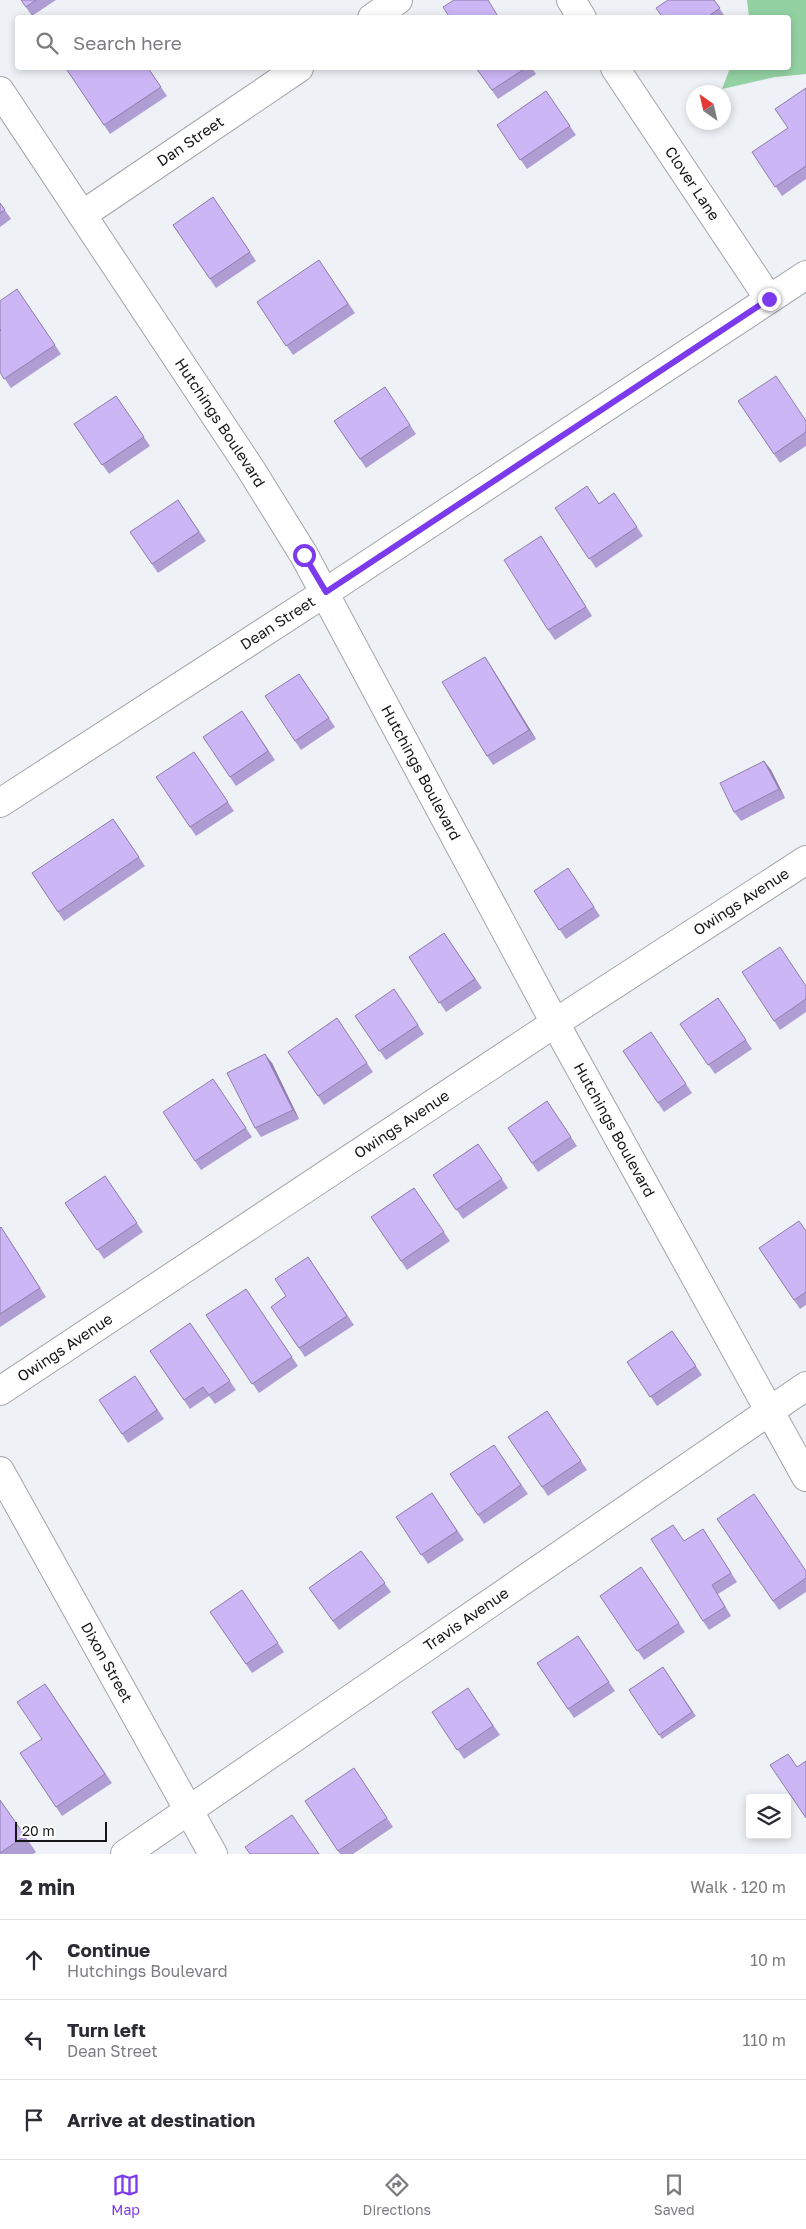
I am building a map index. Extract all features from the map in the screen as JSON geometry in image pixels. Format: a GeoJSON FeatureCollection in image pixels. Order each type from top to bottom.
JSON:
{"type":"FeatureCollection","features":[{"type":"Feature","properties":{"kind":"street"},"geometry":{"type":"LineString","coordinates":[[376,15],[398,0]]}},
{"type":"Feature","properties":{"kind":"street"},"geometry":{"type":"LineString","coordinates":[[570,0],[580,15]]}},
{"type":"Feature","properties":{"kind":"street","name":"Dan Street"},"geometry":{"type":"LineString","coordinates":[[82,215],[296,70]]}},
{"type":"Feature","properties":{"kind":"street","name":"Clover Lane"},"geometry":{"type":"LineString","coordinates":[[616,70],[769,299]]}},
{"type":"Feature","properties":{"kind":"street","name":"Hutchings Boulevard"},"geometry":{"type":"LineString","coordinates":[[0,91],[250,468],[326,592],[555,1023],[806,1477]]}},
{"type":"Feature","properties":{"kind":"street","name":"Dean Street"},"geometry":{"type":"LineString","coordinates":[[0,803],[326,592],[806,275]]}},
{"type":"Feature","properties":{"kind":"street","name":"Owings Avenue"},"geometry":{"type":"LineString","coordinates":[[0,1391],[555,1023],[806,860]]}},
{"type":"Feature","properties":{"kind":"street","name":"Travis Avenue"},"geometry":{"type":"LineString","coordinates":[[125,1854],[806,1386]]}},
{"type":"Feature","properties":{"kind":"street","name":"Dixon Street"},"geometry":{"type":"LineString","coordinates":[[0,1471],[213,1854]]}},
{"type":"Feature","properties":{"kind":"green space"},"geometry":{"type":"Polygon","coordinates":[[[747,0],[806,0],[806,74],[775,77],[731,87],[731,85],[724,85],[729,70],[791,70],[791,15],[749,15],[747,0]]]}},
{"type":"Feature","properties":{"kind":"building"},"geometry":{"type":"Polygon","coordinates":[[[21,0],[36,0],[26,7],[21,0]]]}},
{"type":"Feature","properties":{"kind":"building"},"geometry":{"type":"Polygon","coordinates":[[[454,0],[488,0],[497,15],[448,15],[443,7],[454,0]]]}},
{"type":"Feature","properties":{"kind":"building"},"geometry":{"type":"Polygon","coordinates":[[[668,0],[714,0],[720,8],[710,15],[661,15],[656,8],[668,0]]]}},
{"type":"Feature","properties":{"kind":"building"},"geometry":{"type":"Polygon","coordinates":[[[67,70],[149,70],[161,87],[104,125],[67,70]]]}},
{"type":"Feature","properties":{"kind":"building"},"geometry":{"type":"Polygon","coordinates":[[[477,70],[523,70],[492,90],[477,70]]]}},
{"type":"Feature","properties":{"kind":"building"},"geometry":{"type":"Polygon","coordinates":[[[806,88],[806,166],[775,187],[752,152],[788,128],[775,109],[806,88]]]}},
{"type":"Feature","properties":{"kind":"building"},"geometry":{"type":"Polygon","coordinates":[[[546,91],[570,126],[520,160],[497,125],[546,91]]]}},
{"type":"Feature","properties":{"kind":"building"},"geometry":{"type":"Polygon","coordinates":[[[213,197],[250,252],[210,279],[173,225],[213,197]]]}},
{"type":"Feature","properties":{"kind":"building"},"geometry":{"type":"Polygon","coordinates":[[[0,203],[5,210],[0,213],[0,203]]]}},
{"type":"Feature","properties":{"kind":"building"},"geometry":{"type":"Polygon","coordinates":[[[319,260],[348,304],[286,346],[257,302],[319,260]]]}},
{"type":"Feature","properties":{"kind":"building"},"geometry":{"type":"Polygon","coordinates":[[[17,289],[55,345],[4,379],[0,372],[0,301],[17,289]]]}},
{"type":"Feature","properties":{"kind":"building"},"geometry":{"type":"Polygon","coordinates":[[[776,376],[806,421],[806,432],[774,454],[738,401],[776,376]]]}},
{"type":"Feature","properties":{"kind":"building"},"geometry":{"type":"Polygon","coordinates":[[[385,387],[410,425],[360,459],[334,421],[385,387]]]}},
{"type":"Feature","properties":{"kind":"building"},"geometry":{"type":"Polygon","coordinates":[[[116,396],[144,437],[102,465],[74,424],[116,396]]]}},
{"type":"Feature","properties":{"kind":"building"},"geometry":{"type":"Polygon","coordinates":[[[587,486],[599,504],[614,493],[637,527],[589,559],[555,508],[587,486]]]}},
{"type":"Feature","properties":{"kind":"building"},"geometry":{"type":"Polygon","coordinates":[[[178,500],[199,532],[152,564],[130,532],[178,500]]]}},
{"type":"Feature","properties":{"kind":"building"},"geometry":{"type":"Polygon","coordinates":[[[541,536],[586,607],[548,630],[504,560],[541,536]]]}},
{"type":"Feature","properties":{"kind":"building"},"geometry":{"type":"Polygon","coordinates":[[[485,657],[529,730],[487,756],[442,682],[485,657]]]}},
{"type":"Feature","properties":{"kind":"building"},"geometry":{"type":"Polygon","coordinates":[[[299,674],[329,718],[295,741],[265,696],[299,674]]]}},
{"type":"Feature","properties":{"kind":"building"},"geometry":{"type":"Polygon","coordinates":[[[242,711],[268,751],[230,777],[203,737],[242,711]]]}},
{"type":"Feature","properties":{"kind":"building"},"geometry":{"type":"Polygon","coordinates":[[[194,752],[228,802],[190,827],[156,777],[194,752]]]}},
{"type":"Feature","properties":{"kind":"building"},"geometry":{"type":"Polygon","coordinates":[[[764,761],[779,789],[734,812],[720,783],[764,761]]]}},
{"type":"Feature","properties":{"kind":"building"},"geometry":{"type":"Polygon","coordinates":[[[113,819],[139,857],[58,912],[32,873],[113,819]]]}},
{"type":"Feature","properties":{"kind":"building"},"geometry":{"type":"Polygon","coordinates":[[[568,868],[594,907],[559,930],[534,891],[568,868]]]}},
{"type":"Feature","properties":{"kind":"building"},"geometry":{"type":"Polygon","coordinates":[[[444,933],[475,979],[439,1003],[409,957],[444,933]]]}},
{"type":"Feature","properties":{"kind":"building"},"geometry":{"type":"Polygon","coordinates":[[[780,947],[806,986],[806,999],[774,1021],[742,972],[780,947]]]}},
{"type":"Feature","properties":{"kind":"building"},"geometry":{"type":"Polygon","coordinates":[[[394,989],[418,1025],[379,1051],[355,1016],[394,989]]]}},
{"type":"Feature","properties":{"kind":"building"},"geometry":{"type":"Polygon","coordinates":[[[718,998],[746,1040],[708,1065],[680,1024],[718,998]]]}},
{"type":"Feature","properties":{"kind":"building"},"geometry":{"type":"Polygon","coordinates":[[[337,1018],[367,1063],[318,1096],[288,1052],[337,1018]]]}},
{"type":"Feature","properties":{"kind":"building"},"geometry":{"type":"Polygon","coordinates":[[[651,1032],[686,1084],[658,1103],[623,1051],[651,1032]]]}},
{"type":"Feature","properties":{"kind":"building"},"geometry":{"type":"Polygon","coordinates":[[[265,1054],[293,1110],[255,1128],[227,1073],[265,1054]]]}},
{"type":"Feature","properties":{"kind":"building"},"geometry":{"type":"Polygon","coordinates":[[[213,1079],[246,1128],[195,1161],[163,1112],[213,1079]]]}},
{"type":"Feature","properties":{"kind":"building"},"geometry":{"type":"Polygon","coordinates":[[[547,1101],[571,1137],[532,1163],[508,1128],[547,1101]]]}},
{"type":"Feature","properties":{"kind":"building"},"geometry":{"type":"Polygon","coordinates":[[[478,1144],[502,1179],[456,1210],[433,1175],[478,1144]]]}},
{"type":"Feature","properties":{"kind":"building"},"geometry":{"type":"Polygon","coordinates":[[[105,1176],[137,1223],[97,1250],[65,1203],[105,1176]]]}},
{"type":"Feature","properties":{"kind":"building"},"geometry":{"type":"Polygon","coordinates":[[[414,1188],[444,1232],[401,1261],[371,1217],[414,1188]]]}},
{"type":"Feature","properties":{"kind":"building"},"geometry":{"type":"Polygon","coordinates":[[[799,1221],[806,1231],[806,1292],[794,1300],[759,1248],[799,1221]]]}},
{"type":"Feature","properties":{"kind":"building"},"geometry":{"type":"Polygon","coordinates":[[[0,1228],[40,1288],[0,1314],[0,1228]]]}},
{"type":"Feature","properties":{"kind":"building"},"geometry":{"type":"Polygon","coordinates":[[[308,1257],[347,1316],[299,1348],[271,1307],[286,1296],[275,1279],[308,1257]]]}},
{"type":"Feature","properties":{"kind":"building"},"geometry":{"type":"Polygon","coordinates":[[[246,1289],[292,1357],[252,1384],[206,1315],[246,1289]]]}},
{"type":"Feature","properties":{"kind":"building"},"geometry":{"type":"Polygon","coordinates":[[[190,1323],[230,1381],[209,1395],[203,1387],[184,1400],[150,1351],[190,1323]]]}},
{"type":"Feature","properties":{"kind":"building"},"geometry":{"type":"Polygon","coordinates":[[[672,1331],[696,1366],[650,1397],[627,1362],[672,1331]]]}},
{"type":"Feature","properties":{"kind":"building"},"geometry":{"type":"Polygon","coordinates":[[[135,1376],[157,1410],[122,1434],[99,1400],[135,1376]]]}},
{"type":"Feature","properties":{"kind":"building"},"geometry":{"type":"Polygon","coordinates":[[[547,1411],[581,1461],[542,1487],[508,1437],[547,1411]]]}},
{"type":"Feature","properties":{"kind":"building"},"geometry":{"type":"Polygon","coordinates":[[[494,1445],[521,1485],[478,1515],[450,1474],[494,1445]]]}},
{"type":"Feature","properties":{"kind":"building"},"geometry":{"type":"Polygon","coordinates":[[[432,1493],[457,1531],[421,1555],[396,1517],[432,1493]]]}},
{"type":"Feature","properties":{"kind":"building"},"geometry":{"type":"Polygon","coordinates":[[[754,1494],[806,1571],[806,1578],[773,1601],[717,1519],[754,1494]]]}},
{"type":"Feature","properties":{"kind":"building"},"geometry":{"type":"Polygon","coordinates":[[[673,1525],[684,1541],[703,1529],[731,1573],[712,1585],[725,1607],[703,1621],[651,1539],[673,1525]]]}},
{"type":"Feature","properties":{"kind":"building"},"geometry":{"type":"Polygon","coordinates":[[[361,1551],[385,1583],[333,1621],[309,1588],[361,1551]]]}},
{"type":"Feature","properties":{"kind":"building"},"geometry":{"type":"Polygon","coordinates":[[[641,1567],[679,1623],[637,1651],[600,1596],[641,1567]]]}},
{"type":"Feature","properties":{"kind":"building"},"geometry":{"type":"Polygon","coordinates":[[[242,1590],[278,1643],[246,1664],[210,1612],[242,1590]]]}},
{"type":"Feature","properties":{"kind":"building"},"geometry":{"type":"Polygon","coordinates":[[[578,1636],[609,1682],[568,1709],[537,1663],[578,1636]]]}},
{"type":"Feature","properties":{"kind":"building"},"geometry":{"type":"Polygon","coordinates":[[[663,1667],[692,1712],[659,1735],[629,1690],[663,1667]]]}},
{"type":"Feature","properties":{"kind":"building"},"geometry":{"type":"Polygon","coordinates":[[[45,1684],[105,1774],[56,1807],[20,1753],[42,1739],[17,1702],[45,1684]]]}},
{"type":"Feature","properties":{"kind":"building"},"geometry":{"type":"Polygon","coordinates":[[[468,1688],[493,1726],[457,1750],[432,1712],[468,1688]]]}},
{"type":"Feature","properties":{"kind":"building"},"geometry":{"type":"Polygon","coordinates":[[[788,1754],[797,1767],[806,1761],[806,1818],[791,1794],[770,1765],[788,1754]]]}},
{"type":"Feature","properties":{"kind":"building"},"geometry":{"type":"Polygon","coordinates":[[[354,1768],[387,1818],[338,1851],[305,1801],[354,1768]]]}},
{"type":"Feature","properties":{"kind":"building"},"geometry":{"type":"Polygon","coordinates":[[[0,1800],[25,1836],[0,1853],[0,1800]]]}},
{"type":"Feature","properties":{"kind":"building"},"geometry":{"type":"Polygon","coordinates":[[[292,1815],[319,1854],[250,1854],[245,1847],[292,1815]]]}},
{"type":"Feature","properties":{"kind":"route"},"geometry":{"type":"LineString","coordinates":[[304,555],[326,592],[769,299]]}}]}
